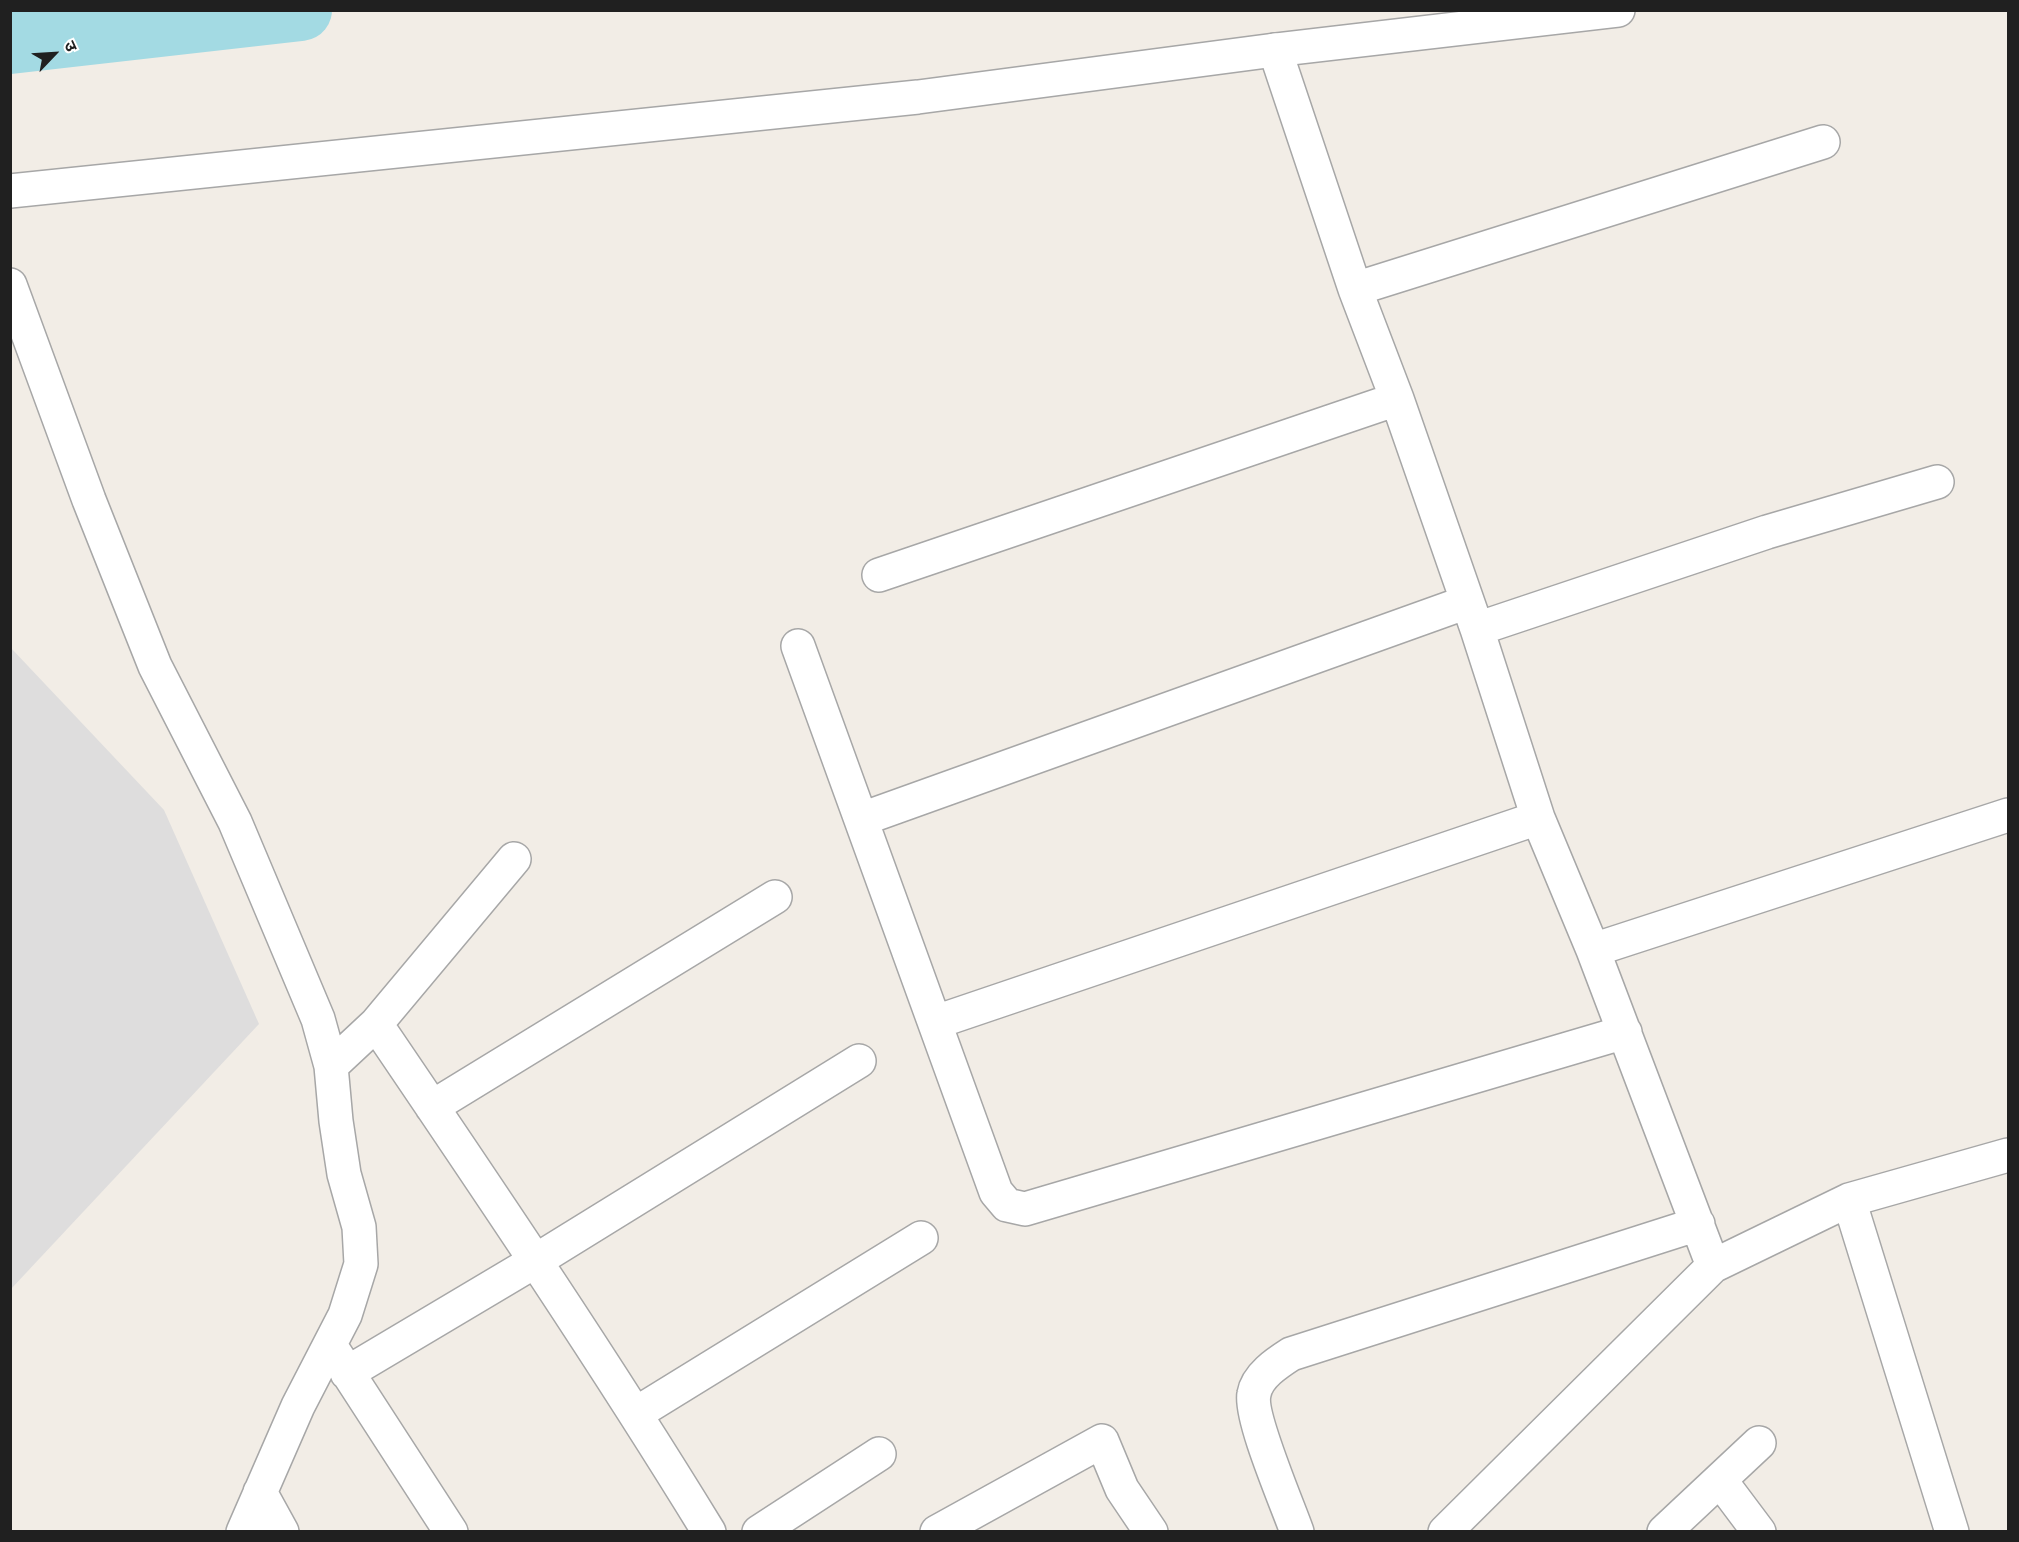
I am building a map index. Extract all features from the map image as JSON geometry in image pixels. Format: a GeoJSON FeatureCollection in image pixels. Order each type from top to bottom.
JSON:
{"type":"FeatureCollection","features":[{"type":"Feature","properties":{"kind":"street"},"geometry":{"type":"LineString","coordinates":[[10,191],[918,97],[1275,50],[1618,10]]}},
{"type":"Feature","properties":{"kind":"street"},"geometry":{"type":"LineString","coordinates":[[1275,50],[1355,289],[1397,399],[1472,615],[1538,818],[1593,950],[1713,1266]]}},
{"type":"Feature","properties":{"kind":"street"},"geometry":{"type":"LineString","coordinates":[[1355,289],[1823,142]]}},
{"type":"Feature","properties":{"kind":"street"},"geometry":{"type":"LineString","coordinates":[[10,285],[89,500],[155,666],[235,822],[318,1019],[331,1066],[342,1163],[359,1227],[361,1264],[345,1315],[298,1406],[243,1532]]}},
{"type":"Feature","properties":{"kind":"street"},"geometry":{"type":"LineString","coordinates":[[879,575],[1397,399]]}},
{"type":"Feature","properties":{"kind":"street"},"geometry":{"type":"LineString","coordinates":[[862,819],[1472,615],[1937,482]]}},
{"type":"Feature","properties":{"kind":"street"},"geometry":{"type":"LineString","coordinates":[[798,646],[996,1192],[1007,1205],[1025,1209],[1625,1032]]}},
{"type":"Feature","properties":{"kind":"street"},"geometry":{"type":"LineString","coordinates":[[1593,950],[2008,815]]}},
{"type":"Feature","properties":{"kind":"street"},"geometry":{"type":"LineString","coordinates":[[936,1022],[1538,818]]}},
{"type":"Feature","properties":{"kind":"street"},"geometry":{"type":"LineString","coordinates":[[331,1066],[376,1024],[514,859]]}},
{"type":"Feature","properties":{"kind":"street"},"geometry":{"type":"LineString","coordinates":[[432,1107],[775,897]]}},
{"type":"Feature","properties":{"kind":"street"},"geometry":{"type":"LineString","coordinates":[[376,1024],[537,1260],[637,1413],[709,1532]]}},
{"type":"Feature","properties":{"kind":"street"},"geometry":{"type":"LineString","coordinates":[[348,1372],[537,1260],[859,1061]]}},
{"type":"Feature","properties":{"kind":"street"},"geometry":{"type":"LineString","coordinates":[[1445,1532],[1713,1266],[1849,1200],[2008,1155]]}},
{"type":"Feature","properties":{"kind":"street"},"geometry":{"type":"LineString","coordinates":[[1849,1200],[1952,1532]]}},
{"type":"Feature","properties":{"kind":"street"},"geometry":{"type":"LineString","coordinates":[[1297,1532],[1257,1422],[1254,1394],[1267,1370],[1291,1354],[1698,1224]]}},
{"type":"Feature","properties":{"kind":"street"},"geometry":{"type":"LineString","coordinates":[[637,1413],[921,1238]]}},
{"type":"Feature","properties":{"kind":"street"},"geometry":{"type":"LineString","coordinates":[[330,1344],[451,1532]]}},
{"type":"Feature","properties":{"kind":"street"},"geometry":{"type":"LineString","coordinates":[[937,1532],[1102,1441],[1122,1489],[1151,1532]]}},
{"type":"Feature","properties":{"kind":"street"},"geometry":{"type":"LineString","coordinates":[[1664,1532],[1759,1443]]}},
{"type":"Feature","properties":{"kind":"street"},"geometry":{"type":"LineString","coordinates":[[759,1532],[879,1454]]}},
{"type":"Feature","properties":{"kind":"street"},"geometry":{"type":"LineString","coordinates":[[1720,1480],[1759,1532]]}},
{"type":"Feature","properties":{"kind":"street"},"geometry":{"type":"LineString","coordinates":[[260,1492],[282,1532]]}},
{"type":"Feature","properties":{"kind":"shaded area"},"geometry":{"type":"Polygon","coordinates":[[[11,648],[164,810],[259,1024],[11,1289],[11,648]]]}},
{"type":"Feature","properties":{"kind":"waterway"},"geometry":{"type":"LineString","coordinates":[[10,43],[301,10]]}}]}
